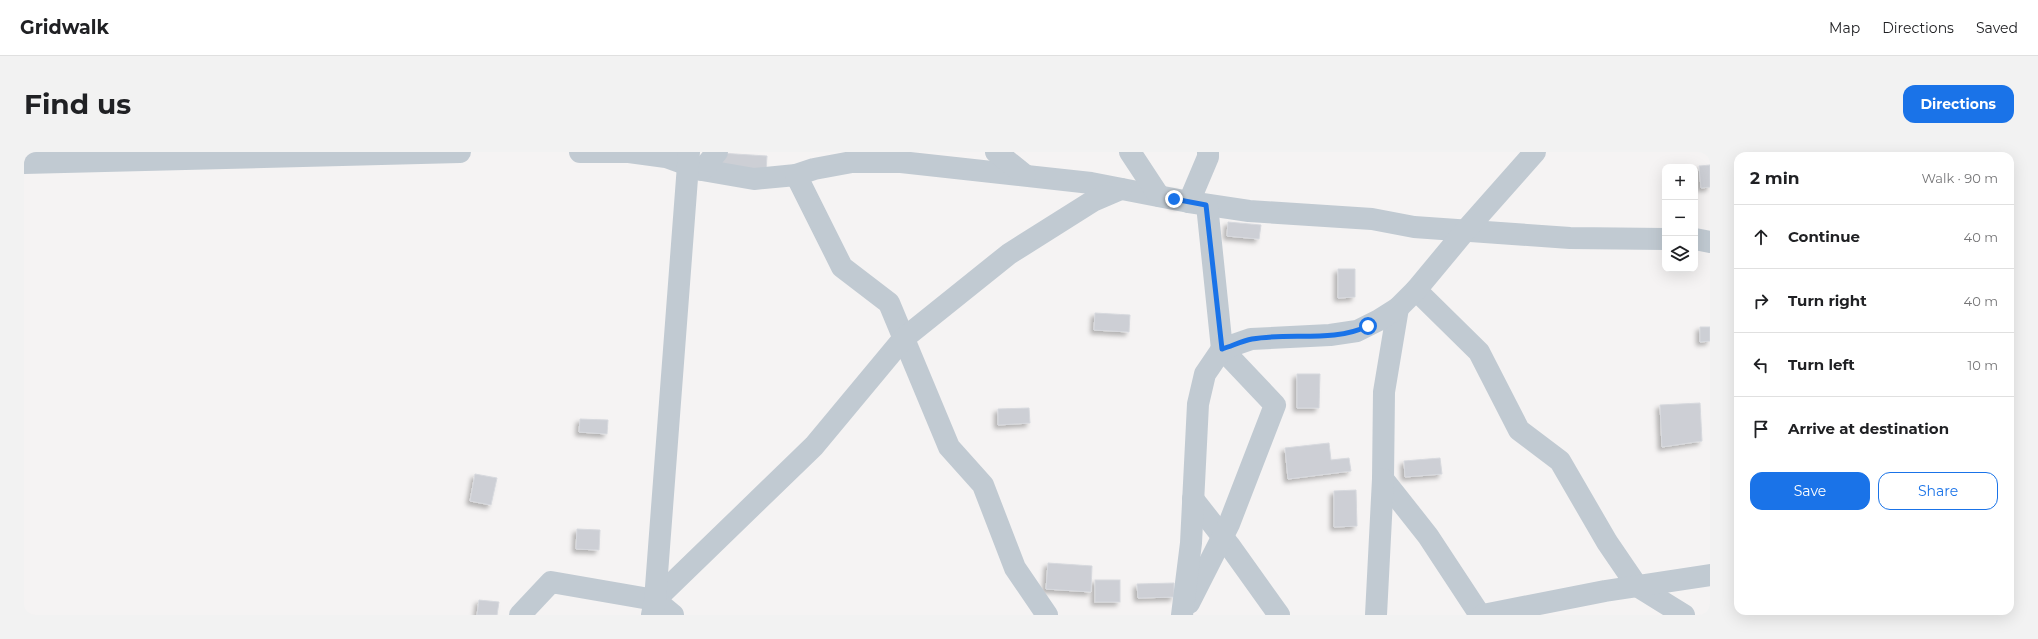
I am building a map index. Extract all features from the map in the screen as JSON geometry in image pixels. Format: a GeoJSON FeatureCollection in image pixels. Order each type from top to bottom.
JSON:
{"type":"FeatureCollection","features":[{"type":"Feature","properties":{"kind":"street"},"geometry":{"type":"LineString","coordinates":[[24,163],[460,152]]}},
{"type":"Feature","properties":{"kind":"street"},"geometry":{"type":"LineString","coordinates":[[580,152],[630,152],[666,157],[693,162],[754,178],[777,178],[852,162],[896,157],[1091,183],[1249,211],[1372,219],[1414,227],[1465,231],[1570,238],[1662,239]]}},
{"type":"Feature","properties":{"kind":"street"},"geometry":{"type":"LineString","coordinates":[[693,162],[717,152]]}},
{"type":"Feature","properties":{"kind":"street"},"geometry":{"type":"LineString","coordinates":[[996,152],[1025,175]]}},
{"type":"Feature","properties":{"kind":"street"},"geometry":{"type":"LineString","coordinates":[[1130,152],[1159,196]]}},
{"type":"Feature","properties":{"kind":"street"},"geometry":{"type":"LineString","coordinates":[[1182,615],[1191,543],[1198,404],[1205,374],[1222,349],[1251,339],[1330,335],[1357,331],[1379,320],[1398,308],[1416,290],[1465,231],[1535,152]]}},
{"type":"Feature","properties":{"kind":"street"},"geometry":{"type":"LineString","coordinates":[[1182,615],[1223,537],[1276,406],[1222,349],[1198,203],[1210,154]]}},
{"type":"Feature","properties":{"kind":"street"},"geometry":{"type":"LineString","coordinates":[[653,607],[693,162]]}},
{"type":"Feature","properties":{"kind":"street"},"geometry":{"type":"LineString","coordinates":[[796,175],[842,267],[889,303],[949,447],[983,485],[1015,568],[1047,615]]}},
{"type":"Feature","properties":{"kind":"street"},"geometry":{"type":"LineString","coordinates":[[653,607],[814,446],[903,339],[1009,254],[1093,201],[1121,189]]}},
{"type":"Feature","properties":{"kind":"street"},"geometry":{"type":"LineString","coordinates":[[1698,240],[1710,242]]}},
{"type":"Feature","properties":{"kind":"street"},"geometry":{"type":"LineString","coordinates":[[1416,290],[1479,352],[1518,430],[1560,461],[1607,542],[1637,586],[1684,615]]}},
{"type":"Feature","properties":{"kind":"street"},"geometry":{"type":"LineString","coordinates":[[1376,615],[1383,479],[1384,392],[1398,308]]}},
{"type":"Feature","properties":{"kind":"street"},"geometry":{"type":"LineString","coordinates":[[1383,479],[1428,536],[1481,615],[1637,586],[1710,575]]}},
{"type":"Feature","properties":{"kind":"street"},"geometry":{"type":"LineString","coordinates":[[1193,499],[1223,537],[1279,615]]}},
{"type":"Feature","properties":{"kind":"street"},"geometry":{"type":"LineString","coordinates":[[520,615],[551,582],[653,607],[674,615]]}},
{"type":"Feature","properties":{"kind":"building"},"geometry":{"type":"Polygon","coordinates":[[[720,153],[767,156],[766,171],[719,168],[720,153]]]}},
{"type":"Feature","properties":{"kind":"building"},"geometry":{"type":"Polygon","coordinates":[[[1710,165],[1710,187],[1701,188],[1699,166],[1710,165]]]}},
{"type":"Feature","properties":{"kind":"building"},"geometry":{"type":"Polygon","coordinates":[[[1228,222],[1261,225],[1259,239],[1227,236],[1228,222]]]}},
{"type":"Feature","properties":{"kind":"building"},"geometry":{"type":"Polygon","coordinates":[[[1338,269],[1355,269],[1355,297],[1338,298],[1338,269]]]}},
{"type":"Feature","properties":{"kind":"building"},"geometry":{"type":"Polygon","coordinates":[[[1095,313],[1130,315],[1129,332],[1094,330],[1095,313]]]}},
{"type":"Feature","properties":{"kind":"building"},"geometry":{"type":"Polygon","coordinates":[[[1700,327],[1710,327],[1710,341],[1700,342],[1700,327]]]}},
{"type":"Feature","properties":{"kind":"building"},"geometry":{"type":"Polygon","coordinates":[[[1297,374],[1320,374],[1319,408],[1297,408],[1297,374]]]}},
{"type":"Feature","properties":{"kind":"building"},"geometry":{"type":"Polygon","coordinates":[[[1700,403],[1702,441],[1662,447],[1660,405],[1700,403]]]}},
{"type":"Feature","properties":{"kind":"building"},"geometry":{"type":"Polygon","coordinates":[[[1029,408],[1030,423],[998,425],[998,409],[1029,408]]]}},
{"type":"Feature","properties":{"kind":"building"},"geometry":{"type":"Polygon","coordinates":[[[580,419],[608,420],[607,434],[579,432],[580,419]]]}},
{"type":"Feature","properties":{"kind":"building"},"geometry":{"type":"Polygon","coordinates":[[[1329,443],[1331,460],[1349,458],[1351,471],[1288,479],[1285,448],[1329,443]]]}},
{"type":"Feature","properties":{"kind":"building"},"geometry":{"type":"Polygon","coordinates":[[[1440,458],[1442,474],[1405,477],[1404,461],[1440,458]]]}},
{"type":"Feature","properties":{"kind":"building"},"geometry":{"type":"Polygon","coordinates":[[[475,474],[497,478],[491,505],[470,501],[475,474]]]}},
{"type":"Feature","properties":{"kind":"building"},"geometry":{"type":"Polygon","coordinates":[[[1356,490],[1357,526],[1334,527],[1334,491],[1356,490]]]}},
{"type":"Feature","properties":{"kind":"building"},"geometry":{"type":"Polygon","coordinates":[[[577,529],[600,530],[599,550],[576,549],[577,529]]]}},
{"type":"Feature","properties":{"kind":"building"},"geometry":{"type":"Polygon","coordinates":[[[1048,563],[1092,566],[1091,592],[1046,589],[1048,563]]]}},
{"type":"Feature","properties":{"kind":"building"},"geometry":{"type":"Polygon","coordinates":[[[1095,580],[1120,580],[1120,602],[1095,602],[1095,580]]]}},
{"type":"Feature","properties":{"kind":"building"},"geometry":{"type":"Polygon","coordinates":[[[1174,583],[1174,597],[1138,598],[1137,584],[1174,583]]]}},
{"type":"Feature","properties":{"kind":"building"},"geometry":{"type":"Polygon","coordinates":[[[479,600],[499,602],[497,615],[477,615],[479,600]]]}},
{"type":"Feature","properties":{"kind":"route"},"geometry":{"type":"LineString","coordinates":[[1174,199],[1206,205],[1222,349],[1251,339],[1330,335],[1357,331],[1368,326]]}}]}
